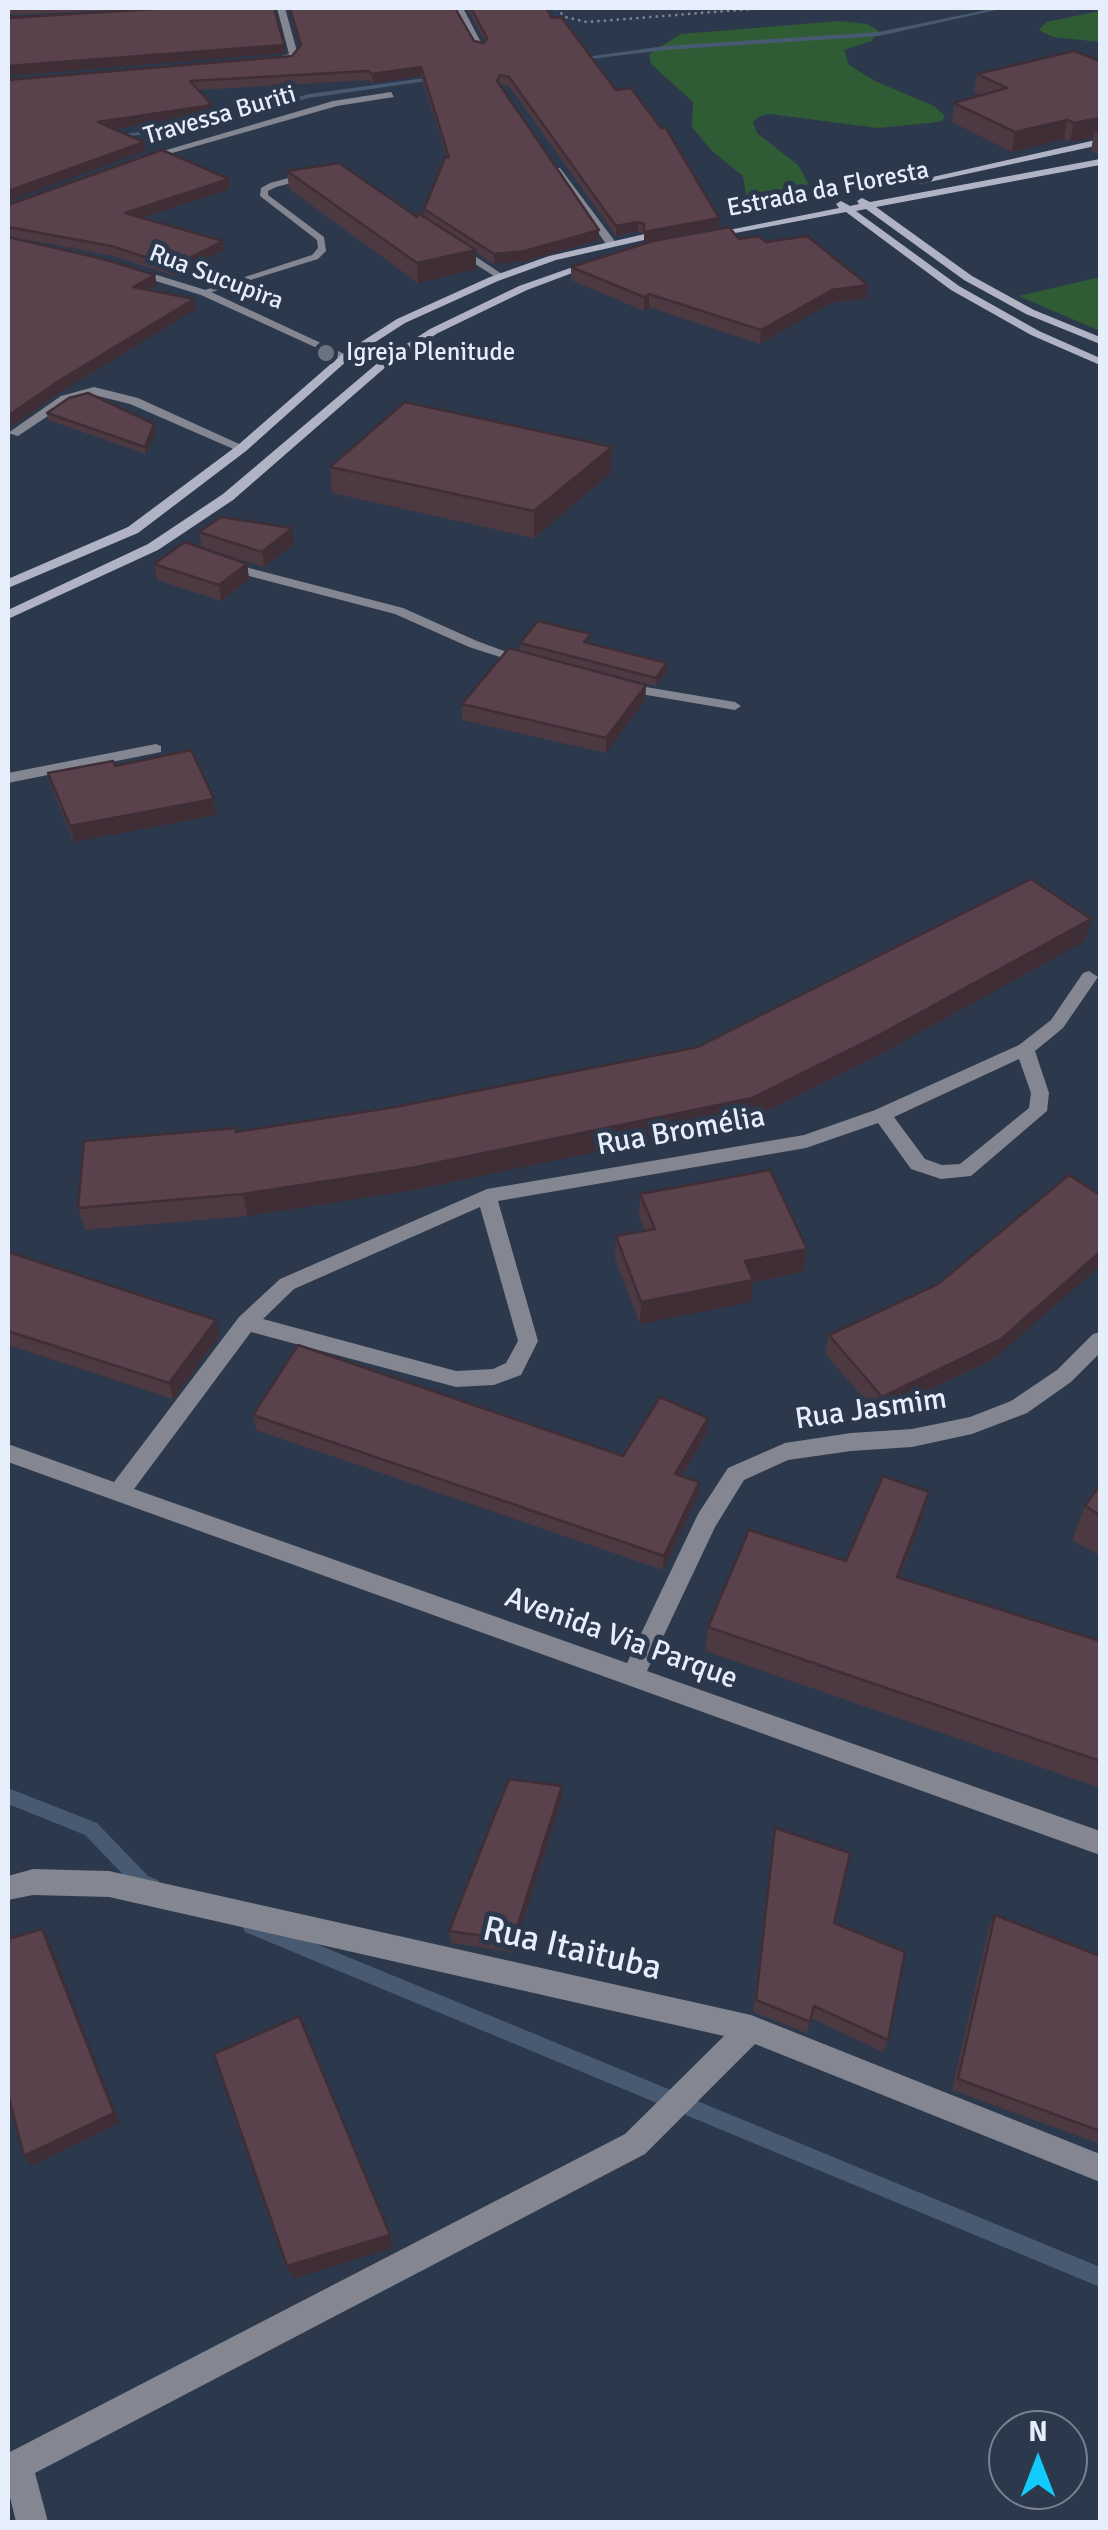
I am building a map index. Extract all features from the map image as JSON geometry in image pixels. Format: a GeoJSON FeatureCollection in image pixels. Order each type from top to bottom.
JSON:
{"type":"FeatureCollection","features":[{"type":"Feature","properties":{"kind":"main road","name":"Estrada da Floresta"},"geometry":{"type":"LineString","coordinates":[[912,183],[1100,142]]}},
{"type":"Feature","properties":{"kind":"main road","name":"Estrada da Floresta"},"geometry":{"type":"LineString","coordinates":[[704,225],[841,204],[867,204],[1100,162]]}},
{"type":"Feature","properties":{"kind":"main road","name":"Estrada da Floresta"},"geometry":{"type":"LineString","coordinates":[[8,615],[164,540],[228,497],[384,363],[434,331],[572,270],[631,252],[841,204],[855,196],[892,187]]}},
{"type":"Feature","properties":{"kind":"main road"},"geometry":{"type":"LineString","coordinates":[[855,196],[968,278],[1030,312],[1100,341]]}},
{"type":"Feature","properties":{"kind":"main road"},"geometry":{"type":"LineString","coordinates":[[841,204],[954,288],[1035,333],[1100,362]]}},
{"type":"Feature","properties":{"kind":"main road","name":"Estrada da Floresta"},"geometry":{"type":"LineString","coordinates":[[8,584],[132,530],[242,448],[344,356],[401,320],[500,276],[610,242],[686,228]]}},
{"type":"Feature","properties":{"kind":"street"},"geometry":{"type":"LineString","coordinates":[[261,62],[294,56],[282,8]]}},
{"type":"Feature","properties":{"kind":"street"},"geometry":{"type":"LineString","coordinates":[[459,8],[481,46]]}},
{"type":"Feature","properties":{"kind":"street","name":"Travessa Buriti"},"geometry":{"type":"LineString","coordinates":[[138,160],[336,103],[391,95]]}},
{"type":"Feature","properties":{"kind":"street"},"geometry":{"type":"LineString","coordinates":[[544,152],[610,242]]}},
{"type":"Feature","properties":{"kind":"street","name":"Rua Sucupira"},"geometry":{"type":"LineString","coordinates":[[124,268],[204,293],[344,356]]}},
{"type":"Feature","properties":{"kind":"street"},"geometry":{"type":"LineString","coordinates":[[14,433],[65,399],[94,391],[134,401],[242,448]]}},
{"type":"Feature","properties":{"kind":"street"},"geometry":{"type":"LineString","coordinates":[[8,778],[156,750]]}},
{"type":"Feature","properties":{"kind":"street","name":"Rua Bromélia"},"geometry":{"type":"LineString","coordinates":[[487,1196],[806,1141],[882,1115],[1025,1049],[1058,1024],[1089,977]]}},
{"type":"Feature","properties":{"kind":"street"},"geometry":{"type":"LineString","coordinates":[[882,1115],[918,1164],[941,1172],[964,1170],[1038,1111],[1040,1094],[1025,1049]]}},
{"type":"Feature","properties":{"kind":"street"},"geometry":{"type":"LineString","coordinates":[[120,1491],[246,1323],[287,1284],[487,1196],[528,1341],[514,1369],[494,1377],[456,1379],[246,1323]]}},
{"type":"Feature","properties":{"kind":"street","name":"Rua Jasmim"},"geometry":{"type":"LineString","coordinates":[[632,1678],[706,1521],[736,1474],[786,1452],[912,1438],[972,1425],[1019,1406],[1064,1376],[1100,1340]]}},
{"type":"Feature","properties":{"kind":"street","name":"Avenida Via Parque"},"geometry":{"type":"LineString","coordinates":[[8,1453],[1100,1843]]}},
{"type":"Feature","properties":{"kind":"street","name":"Rua Itaituba"},"geometry":{"type":"LineString","coordinates":[[8,1888],[33,1882],[109,1884],[751,2029],[1100,2168]]}},
{"type":"Feature","properties":{"kind":"street"},"geometry":{"type":"LineString","coordinates":[[32,2522],[12,2468],[636,2144],[751,2029]]}},
{"type":"Feature","properties":{"kind":"lane"},"geometry":{"type":"LineString","coordinates":[[204,293],[315,257],[323,249],[321,239],[264,196],[264,190],[273,184],[318,174]]}},
{"type":"Feature","properties":{"kind":"lane"},"geometry":{"type":"LineString","coordinates":[[438,236],[500,276]]}},
{"type":"Feature","properties":{"kind":"lane"},"geometry":{"type":"LineString","coordinates":[[164,540],[179,546]]}},
{"type":"Feature","properties":{"kind":"lane"},"geometry":{"type":"LineString","coordinates":[[210,559],[400,610],[474,644],[537,664]]}},
{"type":"Feature","properties":{"kind":"lane"},"geometry":{"type":"LineString","coordinates":[[606,683],[735,706]]}},
{"type":"Feature","properties":{"kind":"path"},"geometry":{"type":"LineString","coordinates":[[556,8],[565,18],[586,22],[765,8]]}},
{"type":"Feature","properties":{"kind":"green space"},"geometry":{"type":"Polygon","coordinates":[[[1100,11],[1100,42],[1053,37],[1039,30],[1046,22],[1100,11]]]}},
{"type":"Feature","properties":{"kind":"green space"},"geometry":{"type":"Polygon","coordinates":[[[839,21],[867,24],[879,31],[871,41],[844,50],[849,65],[875,81],[934,106],[945,116],[942,121],[878,128],[769,114],[758,117],[753,122],[757,133],[798,165],[808,183],[805,190],[775,204],[747,201],[743,176],[712,151],[692,127],[693,102],[651,64],[649,54],[681,34],[839,21]]]}},
{"type":"Feature","properties":{"kind":"green space"},"geometry":{"type":"Polygon","coordinates":[[[1100,277],[1100,331],[1019,296],[1100,277]]]}},
{"type":"Feature","properties":{"kind":"building"},"geometry":{"type":"Polygon","coordinates":[[[170,8],[274,8],[284,45],[8,66],[8,18],[170,8]]]}},
{"type":"Feature","properties":{"kind":"building"},"geometry":{"type":"Polygon","coordinates":[[[290,8],[455,8],[474,41],[484,43],[487,38],[471,8],[546,8],[552,18],[561,17],[616,90],[631,88],[661,128],[666,128],[719,218],[644,232],[644,224],[638,222],[616,226],[509,77],[500,75],[497,81],[599,230],[525,251],[494,254],[424,209],[445,158],[449,157],[421,67],[372,74],[368,71],[190,81],[212,105],[98,122],[144,142],[8,191],[8,80],[292,56],[301,45],[290,8]]]}},
{"type":"Feature","properties":{"kind":"building"},"geometry":{"type":"Polygon","coordinates":[[[1074,51],[1100,61],[1100,118],[1074,123],[1067,120],[1015,132],[954,103],[1007,88],[977,74],[1074,51]]]}},
{"type":"Feature","properties":{"kind":"building"},"geometry":{"type":"Polygon","coordinates":[[[162,150],[229,179],[125,213],[223,241],[173,266],[111,246],[8,227],[8,205],[162,150]]]}},
{"type":"Feature","properties":{"kind":"building"},"geometry":{"type":"Polygon","coordinates":[[[339,163],[417,217],[418,213],[476,250],[417,263],[287,171],[339,163]]]}},
{"type":"Feature","properties":{"kind":"building"},"geometry":{"type":"Polygon","coordinates":[[[729,227],[739,239],[759,236],[766,242],[807,236],[868,285],[832,290],[761,330],[649,294],[644,297],[571,267],[653,241],[729,227]]]}},
{"type":"Feature","properties":{"kind":"building"},"geometry":{"type":"Polygon","coordinates":[[[8,237],[155,275],[133,287],[194,299],[8,416],[8,237]]]}},
{"type":"Feature","properties":{"kind":"building"},"geometry":{"type":"Polygon","coordinates":[[[88,393],[154,424],[145,447],[47,413],[69,398],[88,393]]]}},
{"type":"Feature","properties":{"kind":"building"},"geometry":{"type":"Polygon","coordinates":[[[405,402],[612,447],[534,511],[330,467],[405,402]]]}},
{"type":"Feature","properties":{"kind":"building"},"geometry":{"type":"Polygon","coordinates":[[[221,517],[292,528],[262,552],[199,532],[221,517]]]}},
{"type":"Feature","properties":{"kind":"building"},"geometry":{"type":"Polygon","coordinates":[[[185,542],[247,564],[219,585],[154,564],[185,542]]]}},
{"type":"Feature","properties":{"kind":"building"},"geometry":{"type":"Polygon","coordinates":[[[538,621],[591,634],[584,642],[667,663],[656,678],[520,643],[538,621]]]}},
{"type":"Feature","properties":{"kind":"building"},"geometry":{"type":"Polygon","coordinates":[[[509,648],[646,685],[606,738],[462,704],[509,648]]]}},
{"type":"Feature","properties":{"kind":"building"},"geometry":{"type":"Polygon","coordinates":[[[191,750],[214,799],[70,826],[48,773],[113,761],[115,766],[191,750]]]}},
{"type":"Feature","properties":{"kind":"building"},"geometry":{"type":"Polygon","coordinates":[[[1031,879],[1091,919],[881,1034],[752,1098],[411,1168],[243,1194],[78,1208],[84,1141],[236,1128],[236,1132],[395,1107],[698,1047],[1031,879]]]}},
{"type":"Feature","properties":{"kind":"building"},"geometry":{"type":"Polygon","coordinates":[[[770,1170],[807,1249],[745,1261],[753,1280],[641,1302],[616,1236],[655,1229],[640,1194],[770,1170]]]}},
{"type":"Feature","properties":{"kind":"building"},"geometry":{"type":"Polygon","coordinates":[[[1069,1175],[1100,1195],[1100,1252],[1001,1339],[882,1397],[829,1335],[938,1284],[1069,1175]]]}},
{"type":"Feature","properties":{"kind":"building"},"geometry":{"type":"Polygon","coordinates":[[[8,1252],[216,1320],[169,1383],[8,1331],[8,1252]]]}},
{"type":"Feature","properties":{"kind":"building"},"geometry":{"type":"Polygon","coordinates":[[[298,1345],[623,1456],[660,1397],[708,1418],[675,1474],[699,1482],[664,1556],[253,1415],[298,1345]]]}},
{"type":"Feature","properties":{"kind":"building"},"geometry":{"type":"Polygon","coordinates":[[[883,1476],[929,1492],[897,1577],[1100,1641],[1100,1761],[708,1627],[749,1530],[846,1561],[883,1476]]]}},
{"type":"Feature","properties":{"kind":"building"},"geometry":{"type":"Polygon","coordinates":[[[1100,1485],[1100,1515],[1085,1506],[1100,1485]]]}},
{"type":"Feature","properties":{"kind":"building"},"geometry":{"type":"Polygon","coordinates":[[[509,1779],[562,1786],[513,1940],[449,1931],[509,1779]]]}},
{"type":"Feature","properties":{"kind":"building"},"geometry":{"type":"Polygon","coordinates":[[[775,1828],[850,1853],[834,1923],[905,1952],[888,2040],[814,2006],[810,2022],[756,2000],[775,1828]]]}},
{"type":"Feature","properties":{"kind":"building"},"geometry":{"type":"Polygon","coordinates":[[[995,1915],[1100,1956],[1100,2131],[958,2079],[995,1915]]]}},
{"type":"Feature","properties":{"kind":"building"},"geometry":{"type":"Polygon","coordinates":[[[42,1929],[114,2113],[24,2156],[8,2094],[8,1939],[42,1929]]]}},
{"type":"Feature","properties":{"kind":"building"},"geometry":{"type":"Polygon","coordinates":[[[299,2016],[390,2235],[287,2266],[214,2054],[299,2016]]]}},
{"type":"Feature","properties":{"kind":"waterway"},"geometry":{"type":"LineString","coordinates":[[574,59],[665,48],[879,34],[1002,8]]}},
{"type":"Feature","properties":{"kind":"waterway"},"geometry":{"type":"LineString","coordinates":[[111,136],[187,128],[309,96],[439,78]]}},
{"type":"Feature","properties":{"kind":"waterway"},"geometry":{"type":"LineString","coordinates":[[8,1796],[91,1829],[142,1882],[152,1886]]}},
{"type":"Feature","properties":{"kind":"waterway"},"geometry":{"type":"LineString","coordinates":[[251,1926],[1100,2277]]}},
{"type":"Feature","properties":{"kind":"place","name":"Igreja Plenitude"},"geometry":{"type":"Point","coordinates":[326,353]}}]}
